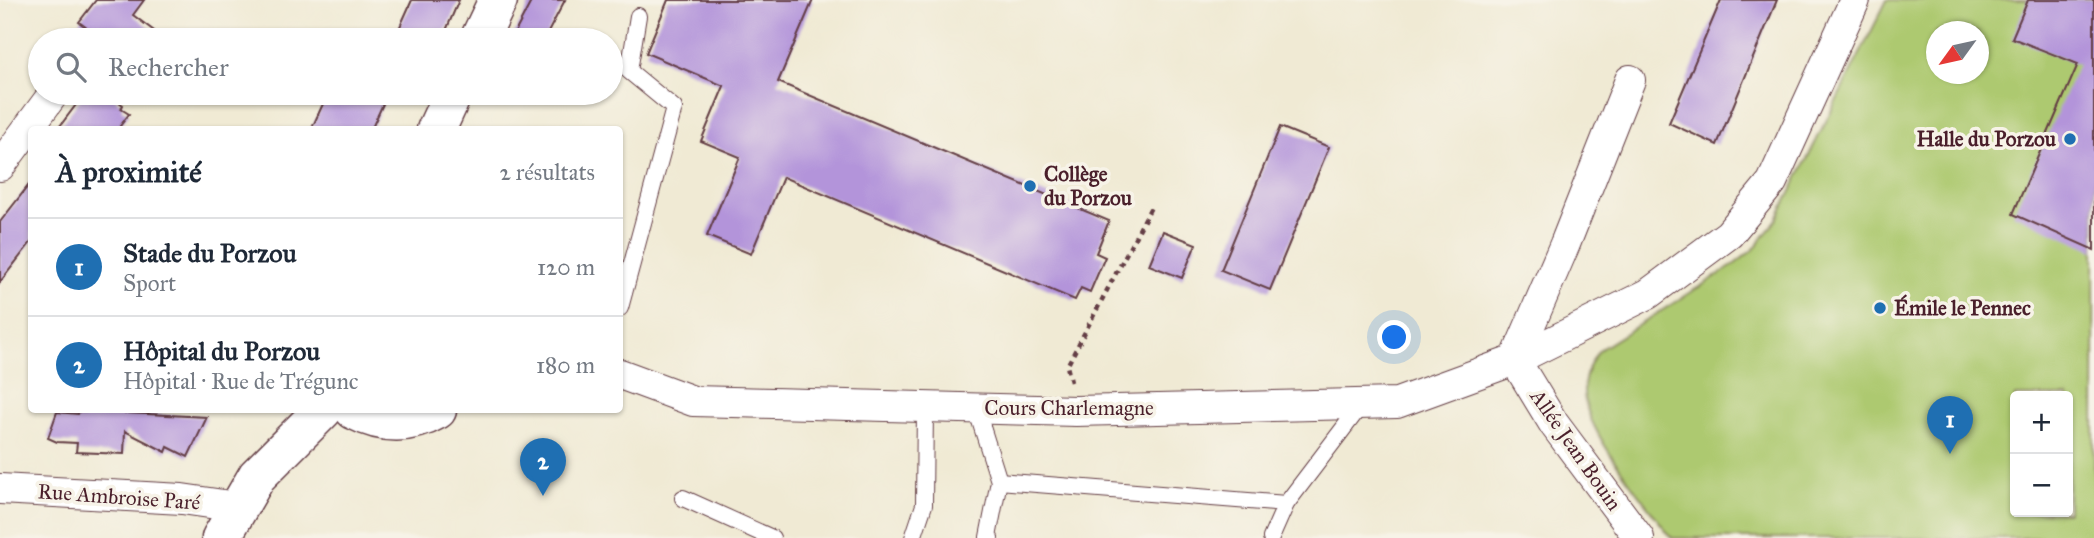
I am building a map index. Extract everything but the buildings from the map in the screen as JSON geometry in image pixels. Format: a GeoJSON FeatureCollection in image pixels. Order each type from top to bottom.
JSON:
{"type":"FeatureCollection","features":[{"type":"Feature","properties":{"kind":"main road"},"geometry":{"type":"LineString","coordinates":[[485,28],[498,0]]}},
{"type":"Feature","properties":{"kind":"main road"},"geometry":{"type":"LineString","coordinates":[[438,126],[447,105]]}},
{"type":"Feature","properties":{"kind":"main road"},"geometry":{"type":"LineString","coordinates":[[229,523],[257,476],[320,413]]}},
{"type":"Feature","properties":{"kind":"main road"},"geometry":{"type":"LineString","coordinates":[[360,413],[397,423],[423,418],[432,413]]}},
{"type":"Feature","properties":{"kind":"street","name":"Cours Charlemagne"},"geometry":{"type":"LineString","coordinates":[[623,375],[693,401],[1076,411],[1397,403],[1515,360],[1648,294],[1729,233],[1772,182],[1855,0]]}},
{"type":"Feature","properties":{"kind":"street"},"geometry":{"type":"LineString","coordinates":[[1515,360],[1565,244],[1630,80]]}},
{"type":"Feature","properties":{"kind":"street"},"geometry":{"type":"LineString","coordinates":[[30,126],[45,105]]}},
{"type":"Feature","properties":{"kind":"street"},"geometry":{"type":"LineString","coordinates":[[0,166],[28,128]]}},
{"type":"Feature","properties":{"kind":"street","name":"Allée Jean Bouin"},"geometry":{"type":"LineString","coordinates":[[1515,360],[1554,424],[1639,538]]}},
{"type":"Feature","properties":{"kind":"street","name":"Rue Ambroise Paré"},"geometry":{"type":"LineString","coordinates":[[0,489],[182,499],[229,523]]}},
{"type":"Feature","properties":{"kind":"lane"},"geometry":{"type":"LineString","coordinates":[[623,297],[674,108],[629,71],[638,16]]}},
{"type":"Feature","properties":{"kind":"lane"},"geometry":{"type":"LineString","coordinates":[[1271,538],[1286,504],[1362,404]]}},
{"type":"Feature","properties":{"kind":"lane"},"geometry":{"type":"LineString","coordinates":[[913,538],[924,505],[925,407]]}},
{"type":"Feature","properties":{"kind":"lane"},"geometry":{"type":"LineString","coordinates":[[976,408],[999,481],[988,537],[990,538]]}},
{"type":"Feature","properties":{"kind":"lane"},"geometry":{"type":"LineString","coordinates":[[999,481],[1286,504]]}},
{"type":"Feature","properties":{"kind":"lane"},"geometry":{"type":"LineString","coordinates":[[683,498],[772,538]]}},
{"type":"Feature","properties":{"kind":"path"},"geometry":{"type":"LineString","coordinates":[[1076,411],[1067,366],[1151,207]]}},
{"type":"Feature","properties":{"kind":"green space","name":"Émile le Pennec"},"geometry":{"type":"Polygon","coordinates":[[[1887,0],[2094,0],[2094,538],[1672,538],[1618,466],[1594,425],[1586,406],[1584,384],[1587,373],[1599,350],[1731,267],[1754,249],[1777,219],[1887,0]]]}},
{"type":"Feature","properties":{"kind":"place","name":"Halle du Porzou"},"geometry":{"type":"Point","coordinates":[2070,139]}},
{"type":"Feature","properties":{"kind":"place","name":"Collège du Porzou"},"geometry":{"type":"Point","coordinates":[1030,186]}},
{"type":"Feature","properties":{"kind":"place","name":"Émile le Pennec"},"geometry":{"type":"Point","coordinates":[1880,308]}},
{"type":"Feature","properties":{"kind":"place","name":"Stade du Porzou"},"geometry":{"type":"Point","coordinates":[1950,454]}},
{"type":"Feature","properties":{"kind":"place","name":"Hôpital du Porzou"},"geometry":{"type":"Point","coordinates":[543,496]}}]}
